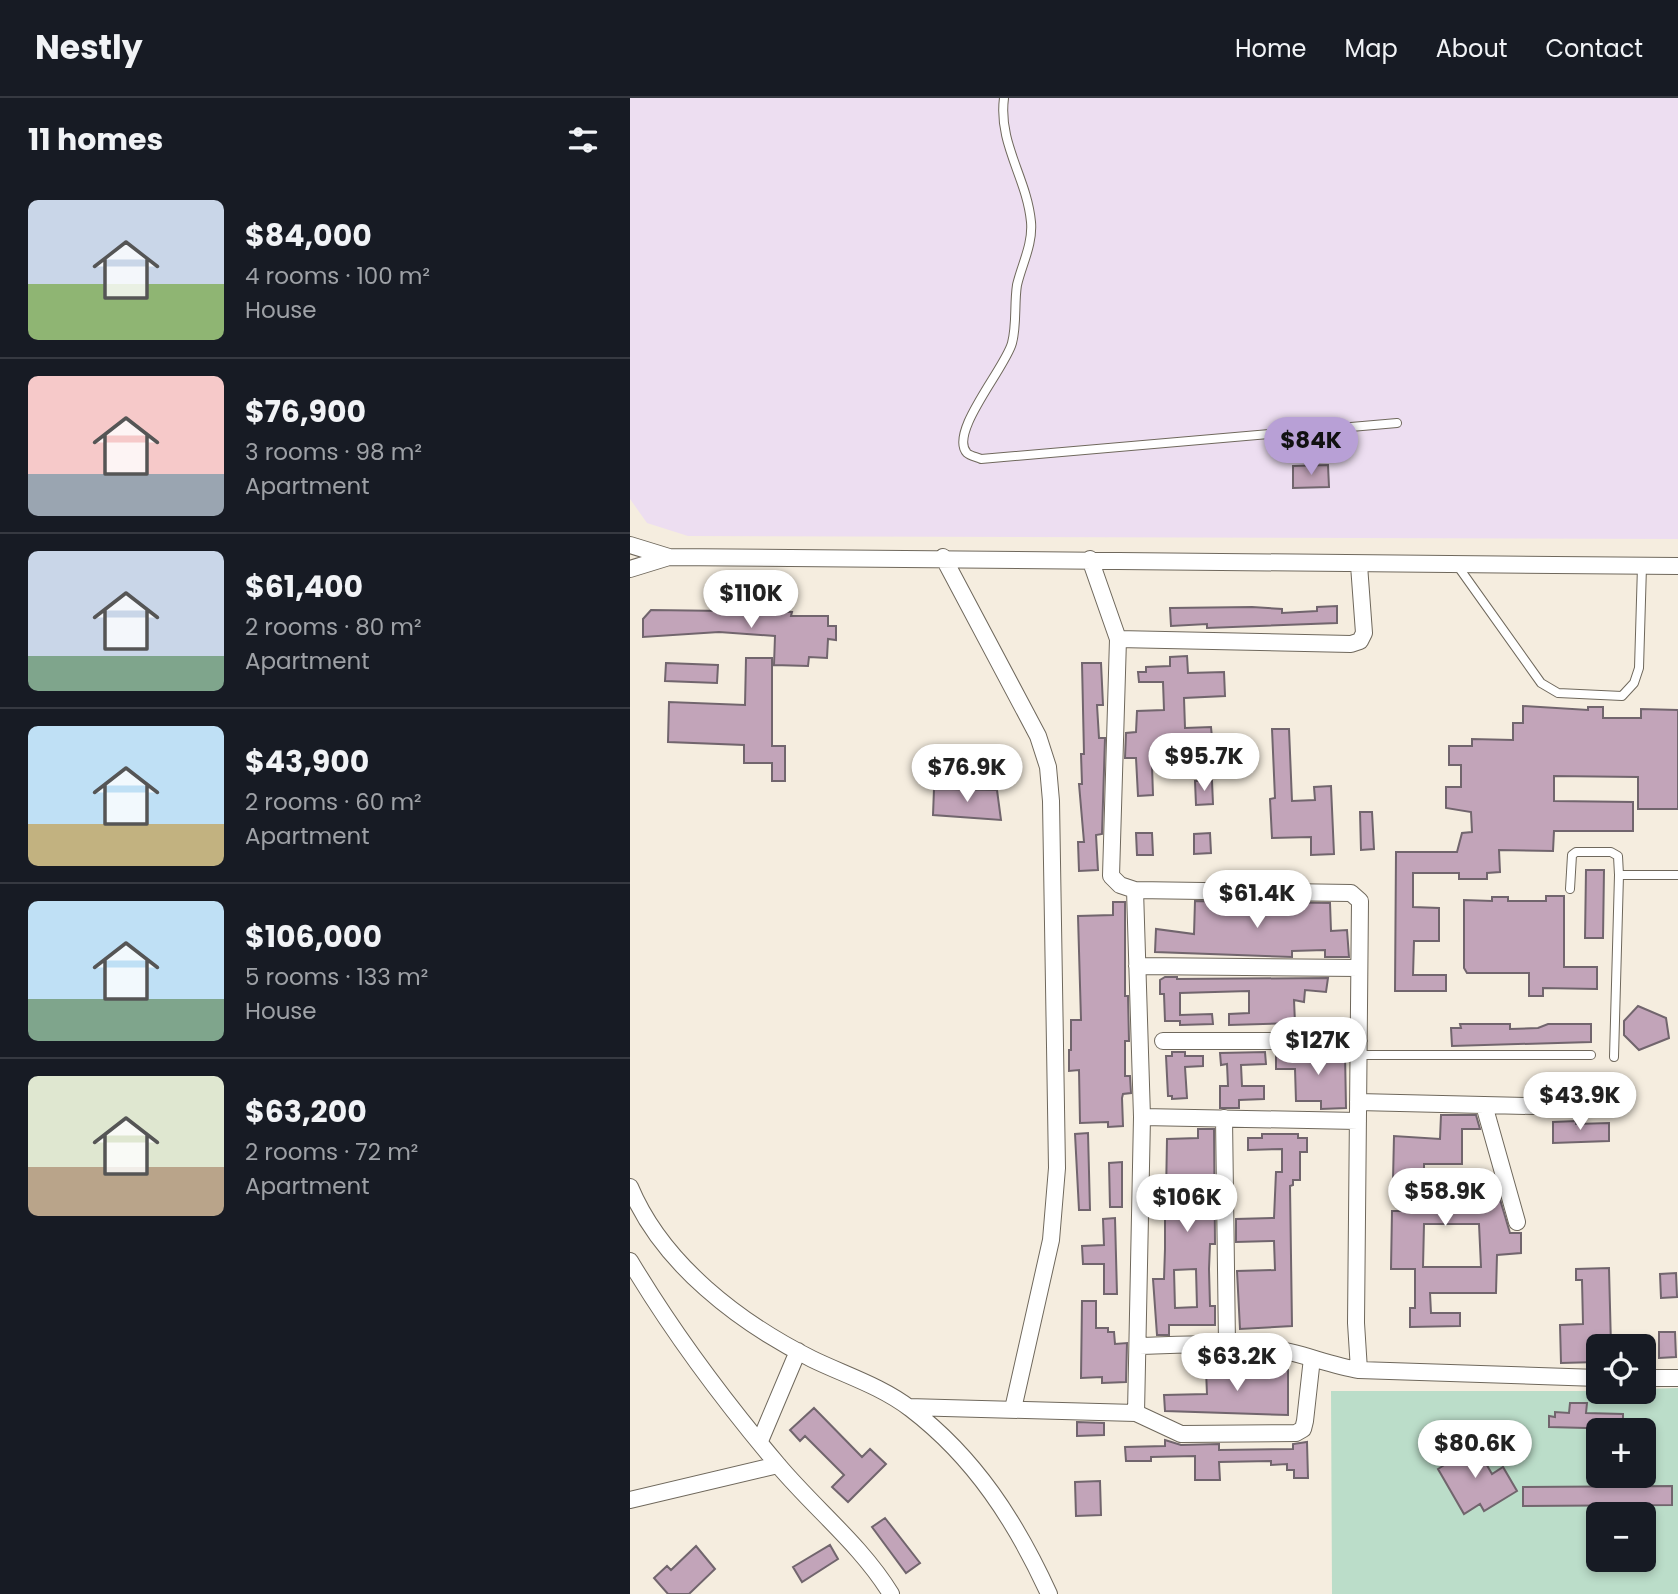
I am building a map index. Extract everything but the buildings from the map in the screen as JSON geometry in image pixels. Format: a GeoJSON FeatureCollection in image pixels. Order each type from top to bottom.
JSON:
{"type":"FeatureCollection","features":[{"type":"Feature","properties":{"kind":"street"},"geometry":{"type":"LineString","coordinates":[[630,545],[669,557],[943,557],[1359,565],[1678,566]]}},
{"type":"Feature","properties":{"kind":"street"},"geometry":{"type":"LineString","coordinates":[[630,569],[669,557]]}},
{"type":"Feature","properties":{"kind":"street"},"geometry":{"type":"LineString","coordinates":[[943,557],[1038,736],[1048,767],[1051,801],[1057,1168],[1051,1240],[1013,1409]]}},
{"type":"Feature","properties":{"kind":"street"},"geometry":{"type":"LineString","coordinates":[[1090,559],[1118,639],[1111,876],[1120,886],[1135,890],[1351,893],[1360,901],[1359,1370]]}},
{"type":"Feature","properties":{"kind":"street"},"geometry":{"type":"LineString","coordinates":[[1118,639],[1351,644],[1360,641],[1364,633],[1359,565]]}},
{"type":"Feature","properties":{"kind":"street"},"geometry":{"type":"LineString","coordinates":[[1135,890],[1142,1117],[1136,1413]]}},
{"type":"Feature","properties":{"kind":"street"},"geometry":{"type":"LineString","coordinates":[[1137,966],[1359,968]]}},
{"type":"Feature","properties":{"kind":"street"},"geometry":{"type":"LineString","coordinates":[[1163,1041],[1358,1048]]}},
{"type":"Feature","properties":{"kind":"street"},"geometry":{"type":"LineString","coordinates":[[1358,1102],[1573,1107]]}},
{"type":"Feature","properties":{"kind":"street"},"geometry":{"type":"LineString","coordinates":[[1484,1105],[1517,1222]]}},
{"type":"Feature","properties":{"kind":"street"},"geometry":{"type":"LineString","coordinates":[[1142,1117],[1358,1121]]}},
{"type":"Feature","properties":{"kind":"street"},"geometry":{"type":"LineString","coordinates":[[1224,1118],[1227,1344]]}},
{"type":"Feature","properties":{"kind":"street"},"geometry":{"type":"LineString","coordinates":[[630,1187],[665,1245],[716,1296],[770,1337],[862,1381],[908,1407],[950,1440],[998,1497],[1031,1554],[1049,1594]]}},
{"type":"Feature","properties":{"kind":"street"},"geometry":{"type":"LineString","coordinates":[[630,1261],[678,1337],[778,1465],[877,1571],[891,1594]]}},
{"type":"Feature","properties":{"kind":"street"},"geometry":{"type":"LineString","coordinates":[[1139,1346],[1227,1344],[1267,1348],[1311,1358],[1331,1366],[1359,1370],[1586,1378]]}},
{"type":"Feature","properties":{"kind":"street"},"geometry":{"type":"LineString","coordinates":[[760,1441],[798,1351]]}},
{"type":"Feature","properties":{"kind":"street"},"geometry":{"type":"LineString","coordinates":[[908,1407],[1136,1413],[1181,1434],[1296,1433],[1303,1429],[1305,1421],[1311,1358]]}},
{"type":"Feature","properties":{"kind":"street"},"geometry":{"type":"LineString","coordinates":[[1656,1378],[1678,1378]]}},
{"type":"Feature","properties":{"kind":"street"},"geometry":{"type":"LineString","coordinates":[[630,1500],[778,1465]]}},
{"type":"Feature","properties":{"kind":"lane"},"geometry":{"type":"LineString","coordinates":[[1004,98],[1002,125],[1031,223],[1030,244],[1017,287],[1012,343],[1001,370],[965,428],[963,445],[968,454],[981,459],[1397,423]]}},
{"type":"Feature","properties":{"kind":"lane"},"geometry":{"type":"LineString","coordinates":[[1457,565],[1541,683],[1558,693],[1622,696],[1634,683],[1639,668],[1643,566]]}},
{"type":"Feature","properties":{"kind":"lane"},"geometry":{"type":"LineString","coordinates":[[1570,889],[1572,855],[1576,852],[1611,852],[1618,856],[1614,1057]]}},
{"type":"Feature","properties":{"kind":"lane"},"geometry":{"type":"LineString","coordinates":[[1619,875],[1678,875]]}},
{"type":"Feature","properties":{"kind":"lane"},"geometry":{"type":"LineString","coordinates":[[1358,1048],[1591,1055]]}},
{"type":"Feature","properties":{"kind":"shaded area"},"geometry":{"type":"Polygon","coordinates":[[[630,98],[1678,98],[1678,539],[688,536],[647,523],[630,499],[630,98]]]}},
{"type":"Feature","properties":{"kind":"green space"},"geometry":{"type":"Polygon","coordinates":[[[1678,1388],[1678,1594],[1332,1594],[1331,1391],[1586,1391],[1586,1404],[1656,1404],[1656,1389],[1678,1388]]]}}]}
